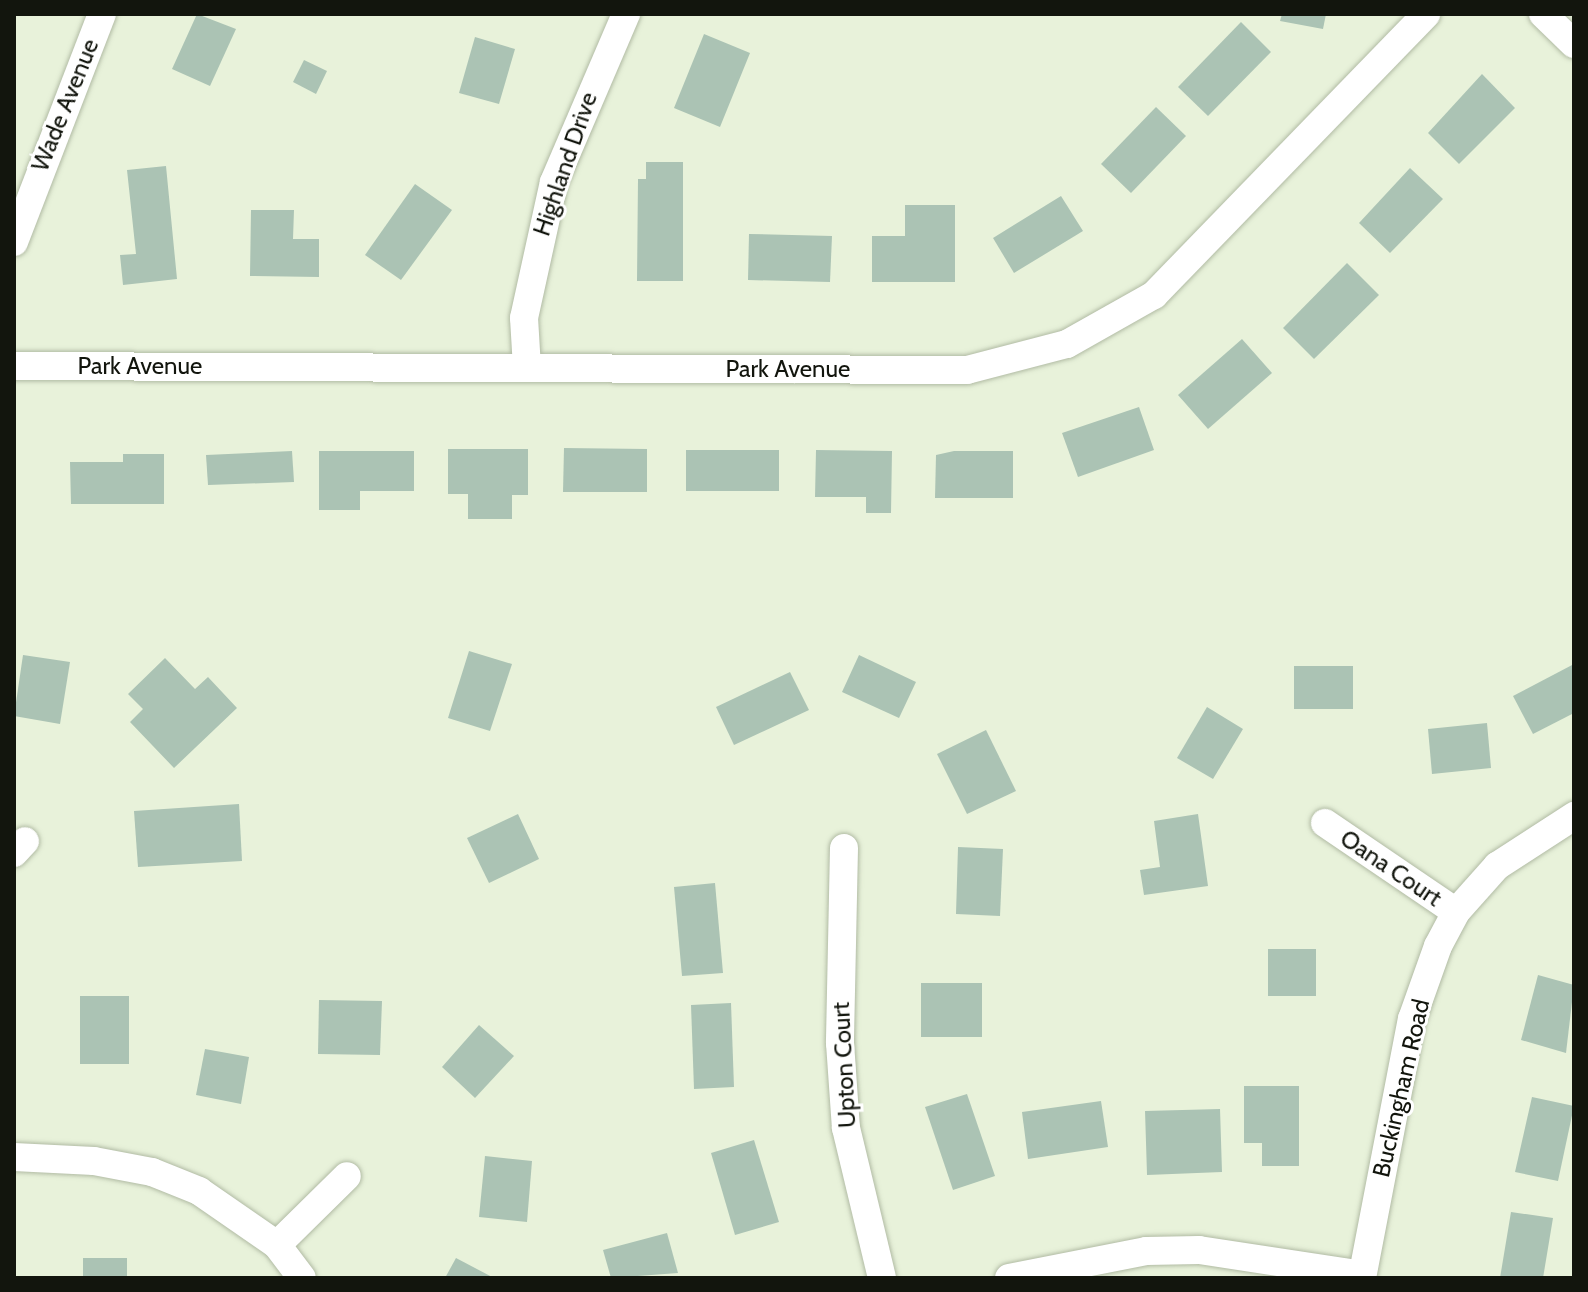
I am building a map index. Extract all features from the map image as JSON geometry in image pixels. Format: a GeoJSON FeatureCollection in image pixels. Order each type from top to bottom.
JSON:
{"type":"FeatureCollection","features":[{"type":"Feature","properties":{"kind":"street","name":"Wade Avenue"},"geometry":{"type":"LineString","coordinates":[[14,242],[102,14]]}},
{"type":"Feature","properties":{"kind":"street","name":"Highland Drive"},"geometry":{"type":"LineString","coordinates":[[527,368],[524,318],[554,182],[626,14]]}},
{"type":"Feature","properties":{"kind":"street","name":"Park Avenue"},"geometry":{"type":"LineString","coordinates":[[14,366],[967,370],[1067,344],[1154,295],[1426,14]]}},
{"type":"Feature","properties":{"kind":"street"},"geometry":{"type":"LineString","coordinates":[[1543,14],[1574,44]]}},
{"type":"Feature","properties":{"kind":"street","name":"Buckingham Road"},"geometry":{"type":"LineString","coordinates":[[1362,1276],[1412,1019],[1456,912],[1497,866],[1574,816]]}},
{"type":"Feature","properties":{"kind":"street","name":"Oana Court"},"geometry":{"type":"LineString","coordinates":[[1325,823],[1456,912]]}},
{"type":"Feature","properties":{"kind":"street","name":"Upton Court"},"geometry":{"type":"LineString","coordinates":[[844,848],[840,1043],[846,1128],[882,1278]]}},
{"type":"Feature","properties":{"kind":"street"},"geometry":{"type":"LineString","coordinates":[[14,1157],[152,1172],[199,1191],[277,1245],[302,1278]]}},
{"type":"Feature","properties":{"kind":"street"},"geometry":{"type":"LineString","coordinates":[[277,1245],[347,1176]]}},
{"type":"Feature","properties":{"kind":"street"},"geometry":{"type":"LineString","coordinates":[[1009,1278],[1146,1251],[1199,1250],[1362,1276]]}},
{"type":"Feature","properties":{"kind":"building"},"geometry":{"type":"Polygon","coordinates":[[[197,14],[236,29],[210,86],[172,69],[197,14]]]}},
{"type":"Feature","properties":{"kind":"building"},"geometry":{"type":"Polygon","coordinates":[[[1282,14],[1326,14],[1323,29],[1280,21],[1282,14]]]}},
{"type":"Feature","properties":{"kind":"building"},"geometry":{"type":"Polygon","coordinates":[[[1241,22],[1271,52],[1208,116],[1178,87],[1241,22]]]}},
{"type":"Feature","properties":{"kind":"building"},"geometry":{"type":"Polygon","coordinates":[[[704,34],[750,53],[720,127],[674,108],[704,34]]]}},
{"type":"Feature","properties":{"kind":"building"},"geometry":{"type":"Polygon","coordinates":[[[475,37],[515,49],[499,104],[459,93],[475,37]]]}},
{"type":"Feature","properties":{"kind":"building"},"geometry":{"type":"Polygon","coordinates":[[[304,60],[327,71],[316,94],[293,82],[304,60]]]}},
{"type":"Feature","properties":{"kind":"building"},"geometry":{"type":"Polygon","coordinates":[[[1482,74],[1515,108],[1459,164],[1428,133],[1482,74]]]}},
{"type":"Feature","properties":{"kind":"building"},"geometry":{"type":"Polygon","coordinates":[[[1156,107],[1186,136],[1131,193],[1101,164],[1156,107]]]}},
{"type":"Feature","properties":{"kind":"building"},"geometry":{"type":"Polygon","coordinates":[[[646,162],[683,162],[683,281],[637,281],[638,179],[646,179],[646,162]]]}},
{"type":"Feature","properties":{"kind":"building"},"geometry":{"type":"Polygon","coordinates":[[[166,166],[177,279],[123,285],[120,255],[136,254],[127,170],[166,166]]]}},
{"type":"Feature","properties":{"kind":"building"},"geometry":{"type":"Polygon","coordinates":[[[1410,168],[1443,199],[1390,253],[1359,223],[1410,168]]]}},
{"type":"Feature","properties":{"kind":"building"},"geometry":{"type":"Polygon","coordinates":[[[415,184],[452,210],[401,280],[365,255],[415,184]]]}},
{"type":"Feature","properties":{"kind":"building"},"geometry":{"type":"Polygon","coordinates":[[[1061,196],[1083,231],[1014,273],[993,238],[1061,196]]]}},
{"type":"Feature","properties":{"kind":"building"},"geometry":{"type":"Polygon","coordinates":[[[905,205],[955,205],[955,282],[872,282],[872,236],[905,236],[905,205]]]}},
{"type":"Feature","properties":{"kind":"building"},"geometry":{"type":"Polygon","coordinates":[[[251,210],[294,210],[293,239],[319,239],[319,277],[250,276],[251,210]]]}},
{"type":"Feature","properties":{"kind":"building"},"geometry":{"type":"Polygon","coordinates":[[[749,234],[832,236],[830,282],[748,280],[749,234]]]}},
{"type":"Feature","properties":{"kind":"building"},"geometry":{"type":"Polygon","coordinates":[[[1347,263],[1379,295],[1314,359],[1283,328],[1347,263]]]}},
{"type":"Feature","properties":{"kind":"building"},"geometry":{"type":"Polygon","coordinates":[[[1242,339],[1272,373],[1208,429],[1178,395],[1242,339]]]}},
{"type":"Feature","properties":{"kind":"building"},"geometry":{"type":"Polygon","coordinates":[[[1139,407],[1154,450],[1078,477],[1062,433],[1139,407]]]}},
{"type":"Feature","properties":{"kind":"building"},"geometry":{"type":"Polygon","coordinates":[[[564,448],[647,449],[647,492],[563,492],[564,448]]]}},
{"type":"Feature","properties":{"kind":"building"},"geometry":{"type":"Polygon","coordinates":[[[448,449],[528,449],[528,495],[512,495],[512,519],[468,519],[468,494],[448,494],[448,449]]]}},
{"type":"Feature","properties":{"kind":"building"},"geometry":{"type":"Polygon","coordinates":[[[686,450],[779,450],[779,491],[686,491],[686,450]]]}},
{"type":"Feature","properties":{"kind":"building"},"geometry":{"type":"Polygon","coordinates":[[[816,450],[892,451],[891,513],[866,513],[866,497],[815,497],[816,450]]]}},
{"type":"Feature","properties":{"kind":"building"},"geometry":{"type":"Polygon","coordinates":[[[292,451],[294,482],[208,485],[206,455],[292,451]]]}},
{"type":"Feature","properties":{"kind":"building"},"geometry":{"type":"Polygon","coordinates":[[[319,451],[414,451],[414,491],[360,491],[360,510],[319,510],[319,451]]]}},
{"type":"Feature","properties":{"kind":"building"},"geometry":{"type":"Polygon","coordinates":[[[954,451],[1013,451],[1013,498],[935,498],[936,455],[954,451]]]}},
{"type":"Feature","properties":{"kind":"building"},"geometry":{"type":"Polygon","coordinates":[[[123,454],[164,454],[164,504],[71,504],[70,462],[123,462],[123,454]]]}},
{"type":"Feature","properties":{"kind":"building"},"geometry":{"type":"Polygon","coordinates":[[[469,651],[512,664],[490,731],[448,718],[469,651]]]}},
{"type":"Feature","properties":{"kind":"building"},"geometry":{"type":"Polygon","coordinates":[[[23,655],[70,662],[60,724],[14,716],[23,655]]]}},
{"type":"Feature","properties":{"kind":"building"},"geometry":{"type":"Polygon","coordinates":[[[859,655],[916,682],[899,718],[842,692],[859,655]]]}},
{"type":"Feature","properties":{"kind":"building"},"geometry":{"type":"Polygon","coordinates":[[[165,658],[195,689],[208,677],[237,708],[174,768],[130,722],[143,709],[128,694],[165,658]]]}},
{"type":"Feature","properties":{"kind":"building"},"geometry":{"type":"Polygon","coordinates":[[[1574,664],[1574,713],[1533,734],[1513,696],[1574,664]]]}},
{"type":"Feature","properties":{"kind":"building"},"geometry":{"type":"Polygon","coordinates":[[[1294,666],[1353,666],[1353,709],[1294,709],[1294,666]]]}},
{"type":"Feature","properties":{"kind":"building"},"geometry":{"type":"Polygon","coordinates":[[[790,672],[809,710],[734,745],[716,707],[790,672]]]}},
{"type":"Feature","properties":{"kind":"building"},"geometry":{"type":"Polygon","coordinates":[[[1207,707],[1243,729],[1213,779],[1177,758],[1207,707]]]}},
{"type":"Feature","properties":{"kind":"building"},"geometry":{"type":"Polygon","coordinates":[[[1487,723],[1491,768],[1432,774],[1428,729],[1487,723]]]}},
{"type":"Feature","properties":{"kind":"building"},"geometry":{"type":"Polygon","coordinates":[[[986,730],[1016,791],[967,814],[937,754],[986,730]]]}},
{"type":"Feature","properties":{"kind":"building"},"geometry":{"type":"Polygon","coordinates":[[[239,804],[242,861],[138,867],[134,811],[239,804]]]}},
{"type":"Feature","properties":{"kind":"building"},"geometry":{"type":"Polygon","coordinates":[[[518,814],[539,859],[489,883],[467,838],[518,814]]]}},
{"type":"Feature","properties":{"kind":"building"},"geometry":{"type":"Polygon","coordinates":[[[1198,814],[1208,886],[1144,895],[1140,870],[1160,867],[1154,821],[1198,814]]]}},
{"type":"Feature","properties":{"kind":"building"},"geometry":{"type":"Polygon","coordinates":[[[958,847],[1003,849],[1000,916],[956,914],[958,847]]]}},
{"type":"Feature","properties":{"kind":"building"},"geometry":{"type":"Polygon","coordinates":[[[715,883],[723,973],[682,976],[674,887],[715,883]]]}},
{"type":"Feature","properties":{"kind":"building"},"geometry":{"type":"Polygon","coordinates":[[[1268,949],[1316,949],[1316,996],[1268,996],[1268,949]]]}},
{"type":"Feature","properties":{"kind":"building"},"geometry":{"type":"Polygon","coordinates":[[[1538,975],[1574,985],[1566,1053],[1521,1040],[1538,975]]]}},
{"type":"Feature","properties":{"kind":"building"},"geometry":{"type":"Polygon","coordinates":[[[921,983],[982,983],[982,1037],[921,1037],[921,983]]]}},
{"type":"Feature","properties":{"kind":"building"},"geometry":{"type":"Polygon","coordinates":[[[80,996],[129,996],[129,1064],[80,1064],[80,996]]]}},
{"type":"Feature","properties":{"kind":"building"},"geometry":{"type":"Polygon","coordinates":[[[319,1000],[382,1001],[380,1055],[318,1054],[319,1000]]]}},
{"type":"Feature","properties":{"kind":"building"},"geometry":{"type":"Polygon","coordinates":[[[731,1003],[734,1087],[694,1089],[691,1005],[731,1003]]]}},
{"type":"Feature","properties":{"kind":"building"},"geometry":{"type":"Polygon","coordinates":[[[479,1025],[514,1056],[475,1098],[442,1067],[479,1025]]]}},
{"type":"Feature","properties":{"kind":"building"},"geometry":{"type":"Polygon","coordinates":[[[205,1049],[249,1057],[241,1104],[196,1095],[205,1049]]]}},
{"type":"Feature","properties":{"kind":"building"},"geometry":{"type":"Polygon","coordinates":[[[1244,1086],[1299,1086],[1299,1166],[1262,1166],[1262,1143],[1244,1143],[1244,1086]]]}},
{"type":"Feature","properties":{"kind":"building"},"geometry":{"type":"Polygon","coordinates":[[[967,1094],[995,1176],[953,1190],[925,1107],[967,1094]]]}},
{"type":"Feature","properties":{"kind":"building"},"geometry":{"type":"Polygon","coordinates":[[[1532,1097],[1574,1106],[1558,1181],[1515,1172],[1532,1097]]]}},
{"type":"Feature","properties":{"kind":"building"},"geometry":{"type":"Polygon","coordinates":[[[1101,1101],[1108,1147],[1028,1159],[1022,1112],[1101,1101]]]}},
{"type":"Feature","properties":{"kind":"building"},"geometry":{"type":"Polygon","coordinates":[[[1220,1109],[1222,1172],[1147,1175],[1145,1111],[1220,1109]]]}},
{"type":"Feature","properties":{"kind":"building"},"geometry":{"type":"Polygon","coordinates":[[[754,1140],[779,1222],[735,1235],[711,1153],[754,1140]]]}},
{"type":"Feature","properties":{"kind":"building"},"geometry":{"type":"Polygon","coordinates":[[[485,1156],[532,1161],[527,1222],[479,1217],[485,1156]]]}},
{"type":"Feature","properties":{"kind":"building"},"geometry":{"type":"Polygon","coordinates":[[[1511,1212],[1553,1218],[1543,1278],[1500,1278],[1511,1212]]]}},
{"type":"Feature","properties":{"kind":"building"},"geometry":{"type":"Polygon","coordinates":[[[667,1233],[678,1273],[611,1278],[603,1250],[667,1233]]]}},
{"type":"Feature","properties":{"kind":"building"},"geometry":{"type":"Polygon","coordinates":[[[83,1258],[127,1258],[127,1278],[83,1278],[83,1258]]]}},
{"type":"Feature","properties":{"kind":"building"},"geometry":{"type":"Polygon","coordinates":[[[456,1258],[494,1278],[445,1278],[456,1258]]]}}]}
